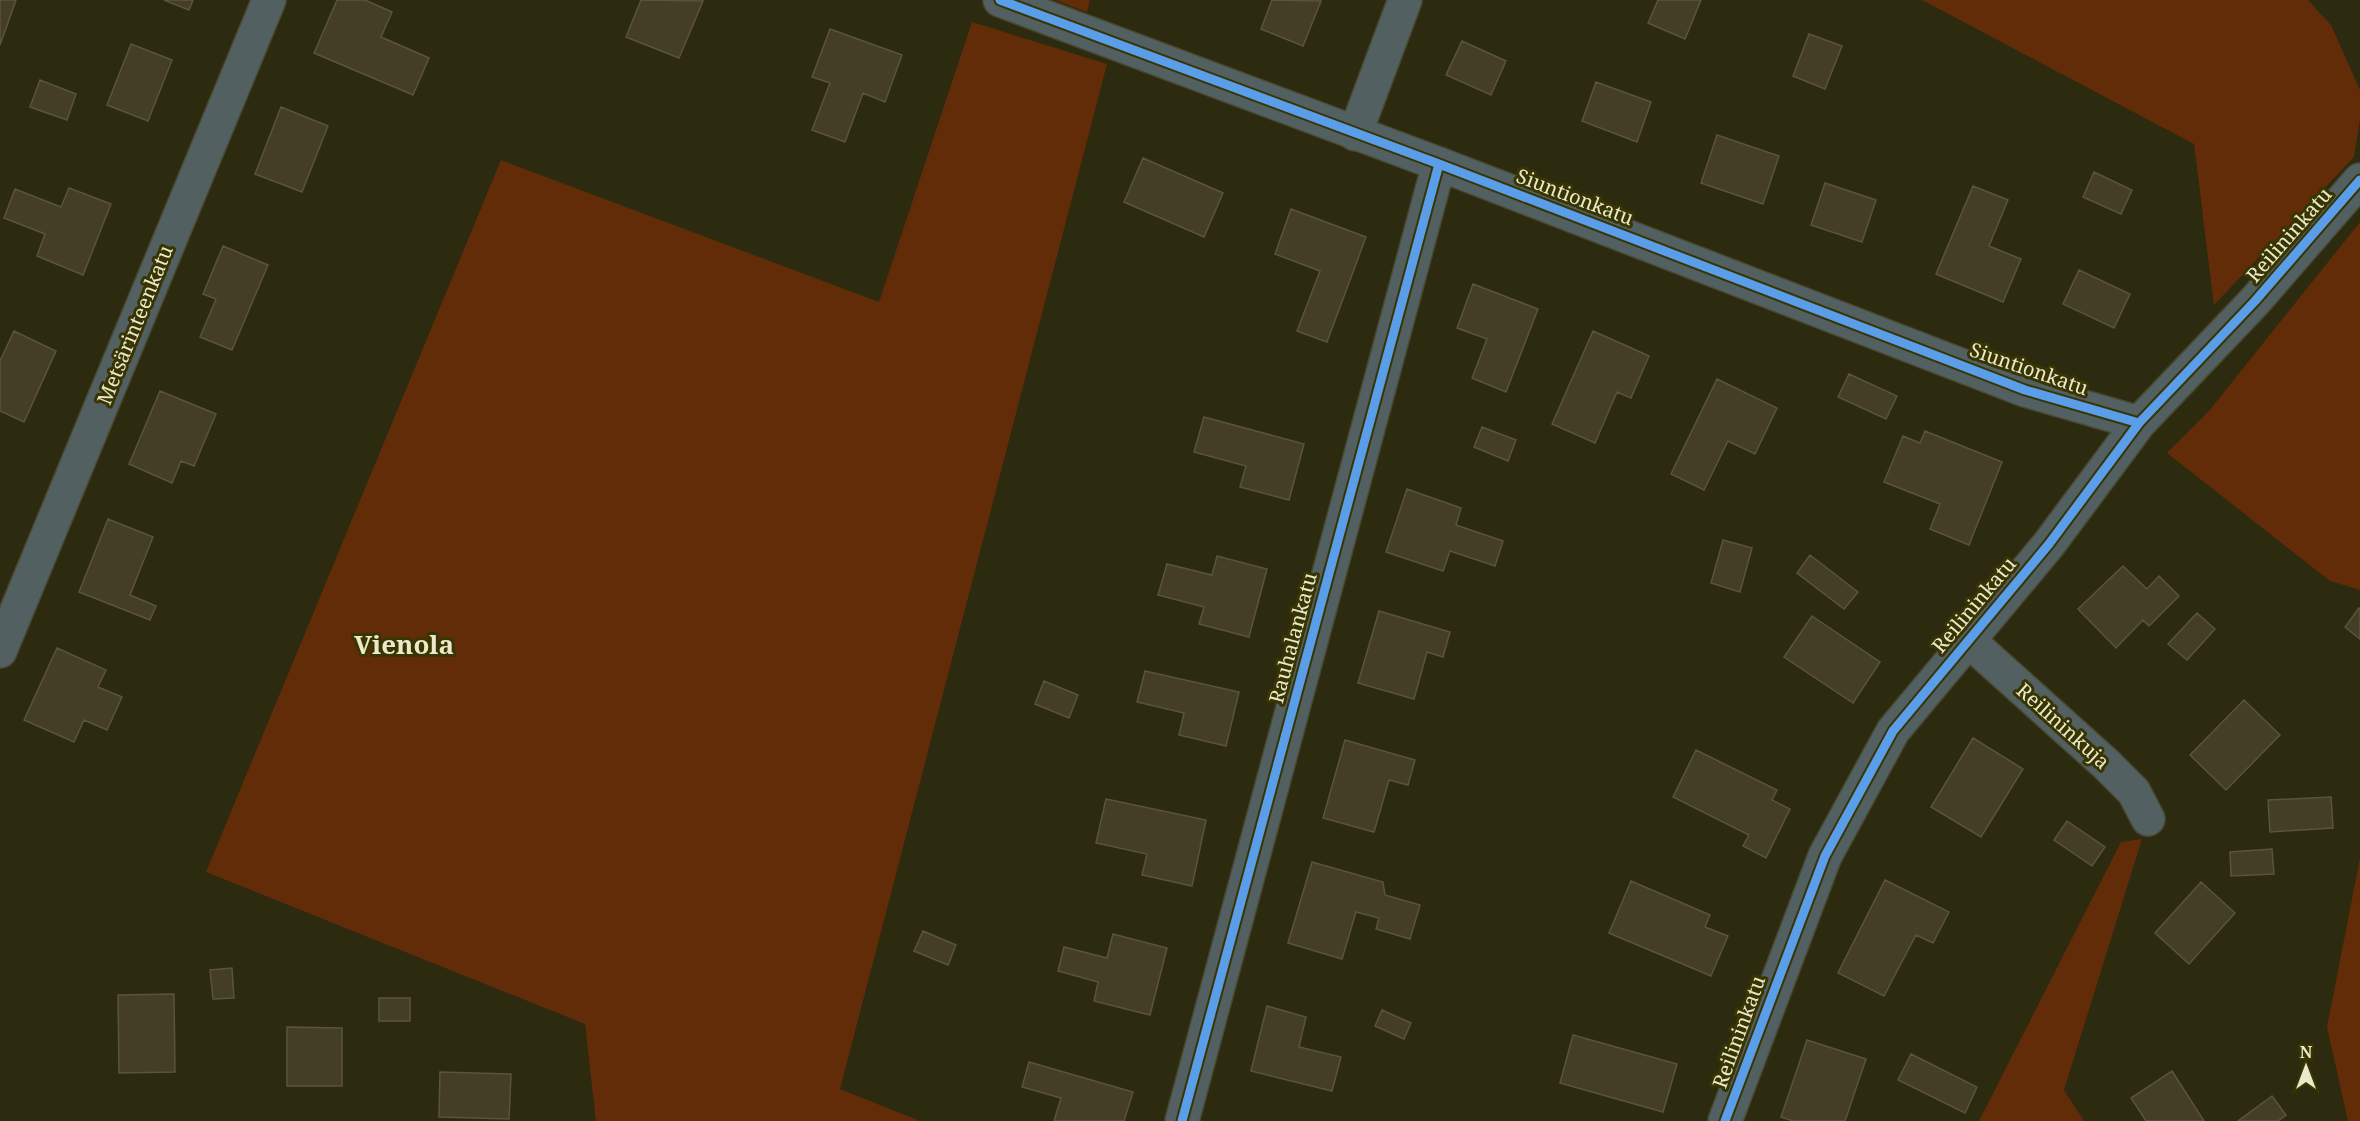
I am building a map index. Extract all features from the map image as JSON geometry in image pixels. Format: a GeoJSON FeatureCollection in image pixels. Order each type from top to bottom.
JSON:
{"type":"FeatureCollection","features":[{"type":"Feature","properties":{"kind":"street","name":"Metsärinteenkatu"},"geometry":{"type":"LineString","coordinates":[[0,651],[269,0]]}},
{"type":"Feature","properties":{"kind":"street","name":"Siuntionkatu"},"geometry":{"type":"LineString","coordinates":[[1000,0],[1439,164],[2025,390],[2139,423]]}},
{"type":"Feature","properties":{"kind":"street"},"geometry":{"type":"LineString","coordinates":[[1355,134],[1405,0]]}},
{"type":"Feature","properties":{"kind":"street","name":"Rauhalankatu"},"geometry":{"type":"LineString","coordinates":[[1182,1121],[1439,164]]}},
{"type":"Feature","properties":{"kind":"street","name":"Reilininkatu"},"geometry":{"type":"LineString","coordinates":[[1725,1121],[1825,856],[1893,731],[2049,544],[2139,423],[2255,301],[2360,180]]}},
{"type":"Feature","properties":{"kind":"street","name":"Reilininkuja"},"geometry":{"type":"LineString","coordinates":[[1968,640],[2113,771],[2134,792],[2148,819]]}},
{"type":"Feature","properties":{"kind":"shaded area"},"geometry":{"type":"Polygon","coordinates":[[[1055,0],[1090,0],[1087,12],[1055,0]]]}},
{"type":"Feature","properties":{"kind":"shaded area"},"geometry":{"type":"Polygon","coordinates":[[[1922,0],[2308,0],[2331,25],[2360,90],[2360,119],[2354,157],[2214,305],[2194,144],[1922,0]]]}},
{"type":"Feature","properties":{"kind":"shaded area"},"geometry":{"type":"Polygon","coordinates":[[[972,22],[1107,64],[840,1089],[920,1121],[596,1121],[585,1024],[206,872],[501,160],[879,302],[972,22]]]}},
{"type":"Feature","properties":{"kind":"shaded area"},"geometry":{"type":"Polygon","coordinates":[[[2360,222],[2360,590],[2330,581],[2167,453],[2209,411],[2360,222]]]}},
{"type":"Feature","properties":{"kind":"shaded area"},"geometry":{"type":"Polygon","coordinates":[[[2142,839],[2064,1090],[2084,1121],[1979,1121],[2121,842],[2142,839]]]}},
{"type":"Feature","properties":{"kind":"shaded area"},"geometry":{"type":"Polygon","coordinates":[[[2360,858],[2360,1121],[2348,1121],[2327,1027],[2360,858]]]}},
{"type":"Feature","properties":{"kind":"building"},"geometry":{"type":"Polygon","coordinates":[[[0,0],[16,0],[0,45],[0,0]]]}},
{"type":"Feature","properties":{"kind":"building"},"geometry":{"type":"Polygon","coordinates":[[[164,0],[193,0],[189,10],[164,0]]]}},
{"type":"Feature","properties":{"kind":"building"},"geometry":{"type":"Polygon","coordinates":[[[337,0],[365,0],[392,12],[381,37],[429,58],[413,95],[314,53],[337,0]]]}},
{"type":"Feature","properties":{"kind":"building"},"geometry":{"type":"Polygon","coordinates":[[[641,0],[703,1],[679,58],[626,37],[641,0]]]}},
{"type":"Feature","properties":{"kind":"building"},"geometry":{"type":"Polygon","coordinates":[[[1272,0],[1321,1],[1303,46],[1261,29],[1272,0]]]}},
{"type":"Feature","properties":{"kind":"building"},"geometry":{"type":"Polygon","coordinates":[[[1658,0],[1701,0],[1685,39],[1648,23],[1658,0]]]}},
{"type":"Feature","properties":{"kind":"building"},"geometry":{"type":"Polygon","coordinates":[[[830,29],[902,55],[885,102],[863,93],[845,142],[812,130],[830,83],[812,77],[830,29]]]}},
{"type":"Feature","properties":{"kind":"building"},"geometry":{"type":"Polygon","coordinates":[[[1809,34],[1842,46],[1825,89],[1793,76],[1809,34]]]}},
{"type":"Feature","properties":{"kind":"building"},"geometry":{"type":"Polygon","coordinates":[[[1462,41],[1506,61],[1491,95],[1446,75],[1462,41]]]}},
{"type":"Feature","properties":{"kind":"building"},"geometry":{"type":"Polygon","coordinates":[[[131,44],[172,60],[148,121],[107,105],[131,44]]]}},
{"type":"Feature","properties":{"kind":"building"},"geometry":{"type":"Polygon","coordinates":[[[40,80],[76,94],[67,120],[30,107],[40,80]]]}},
{"type":"Feature","properties":{"kind":"building"},"geometry":{"type":"Polygon","coordinates":[[[1596,82],[1651,102],[1637,142],[1582,121],[1596,82]]]}},
{"type":"Feature","properties":{"kind":"building"},"geometry":{"type":"Polygon","coordinates":[[[281,107],[328,126],[302,192],[255,174],[281,107]]]}},
{"type":"Feature","properties":{"kind":"building"},"geometry":{"type":"Polygon","coordinates":[[[1717,135],[1779,156],[1763,204],[1701,183],[1717,135]]]}},
{"type":"Feature","properties":{"kind":"building"},"geometry":{"type":"Polygon","coordinates":[[[1143,158],[1223,193],[1204,237],[1124,202],[1143,158]]]}},
{"type":"Feature","properties":{"kind":"building"},"geometry":{"type":"Polygon","coordinates":[[[2094,172],[2132,190],[2121,214],[2083,197],[2094,172]]]}},
{"type":"Feature","properties":{"kind":"building"},"geometry":{"type":"Polygon","coordinates":[[[1825,183],[1876,200],[1862,242],[1811,225],[1825,183]]]}},
{"type":"Feature","properties":{"kind":"building"},"geometry":{"type":"Polygon","coordinates":[[[1973,186],[2008,200],[1989,246],[2021,259],[2003,302],[1936,274],[1973,186]]]}},
{"type":"Feature","properties":{"kind":"building"},"geometry":{"type":"Polygon","coordinates":[[[69,188],[111,204],[83,275],[37,256],[45,234],[4,218],[15,189],[61,207],[69,188]]]}},
{"type":"Feature","properties":{"kind":"building"},"geometry":{"type":"Polygon","coordinates":[[[1291,209],[1366,237],[1327,342],[1297,331],[1320,271],[1275,254],[1291,209]]]}},
{"type":"Feature","properties":{"kind":"building"},"geometry":{"type":"Polygon","coordinates":[[[223,246],[268,265],[232,350],[200,337],[216,299],[203,294],[223,246]]]}},
{"type":"Feature","properties":{"kind":"building"},"geometry":{"type":"Polygon","coordinates":[[[2079,270],[2130,294],[2114,328],[2063,304],[2079,270]]]}},
{"type":"Feature","properties":{"kind":"building"},"geometry":{"type":"Polygon","coordinates":[[[1473,284],[1538,309],[1506,392],[1472,378],[1487,339],[1457,328],[1473,284]]]}},
{"type":"Feature","properties":{"kind":"building"},"geometry":{"type":"Polygon","coordinates":[[[14,331],[56,351],[24,422],[0,411],[0,361],[14,331]]]}},
{"type":"Feature","properties":{"kind":"building"},"geometry":{"type":"Polygon","coordinates":[[[1593,331],[1649,356],[1631,398],[1617,392],[1595,443],[1552,424],[1593,331]]]}},
{"type":"Feature","properties":{"kind":"building"},"geometry":{"type":"Polygon","coordinates":[[[1849,374],[1897,396],[1886,419],[1838,397],[1849,374]]]}},
{"type":"Feature","properties":{"kind":"building"},"geometry":{"type":"Polygon","coordinates":[[[1717,379],[1777,408],[1755,454],[1728,441],[1704,490],[1671,474],[1717,379]]]}},
{"type":"Feature","properties":{"kind":"building"},"geometry":{"type":"Polygon","coordinates":[[[160,391],[216,414],[194,466],[181,461],[172,483],[129,464],[160,391]]]}},
{"type":"Feature","properties":{"kind":"building"},"geometry":{"type":"Polygon","coordinates":[[[1204,417],[1304,444],[1289,500],[1240,487],[1246,466],[1194,452],[1204,417]]]}},
{"type":"Feature","properties":{"kind":"building"},"geometry":{"type":"Polygon","coordinates":[[[1482,427],[1516,440],[1508,461],[1474,447],[1482,427]]]}},
{"type":"Feature","properties":{"kind":"building"},"geometry":{"type":"Polygon","coordinates":[[[1925,431],[2002,462],[1969,545],[1930,529],[1940,504],[1884,482],[1903,436],[1920,443],[1925,431]]]}},
{"type":"Feature","properties":{"kind":"building"},"geometry":{"type":"Polygon","coordinates":[[[1407,489],[1461,508],[1456,525],[1503,541],[1495,566],[1450,551],[1443,571],[1386,552],[1407,489]]]}},
{"type":"Feature","properties":{"kind":"building"},"geometry":{"type":"Polygon","coordinates":[[[108,519],[153,537],[130,595],[156,606],[150,620],[79,592],[108,519]]]}},
{"type":"Feature","properties":{"kind":"building"},"geometry":{"type":"Polygon","coordinates":[[[1723,540],[1752,548],[1740,592],[1711,583],[1723,540]]]}},
{"type":"Feature","properties":{"kind":"building"},"geometry":{"type":"Polygon","coordinates":[[[1810,555],[1858,592],[1844,609],[1797,573],[1810,555]]]}},
{"type":"Feature","properties":{"kind":"building"},"geometry":{"type":"Polygon","coordinates":[[[1217,556],[1267,569],[1249,637],[1199,624],[1204,607],[1158,595],[1167,564],[1212,575],[1217,556]]]}},
{"type":"Feature","properties":{"kind":"building"},"geometry":{"type":"Polygon","coordinates":[[[2123,566],[2147,589],[2159,576],[2179,596],[2149,626],[2143,620],[2116,648],[2078,609],[2123,566]]]}},
{"type":"Feature","properties":{"kind":"building"},"geometry":{"type":"Polygon","coordinates":[[[2360,609],[2360,639],[2345,627],[2360,609]]]}},
{"type":"Feature","properties":{"kind":"building"},"geometry":{"type":"Polygon","coordinates":[[[1379,611],[1450,632],[1443,657],[1427,652],[1414,699],[1358,683],[1379,611]]]}},
{"type":"Feature","properties":{"kind":"building"},"geometry":{"type":"Polygon","coordinates":[[[2197,613],[2215,629],[2187,660],[2168,644],[2197,613]]]}},
{"type":"Feature","properties":{"kind":"building"},"geometry":{"type":"Polygon","coordinates":[[[1812,616],[1880,662],[1853,703],[1784,657],[1812,616]]]}},
{"type":"Feature","properties":{"kind":"building"},"geometry":{"type":"Polygon","coordinates":[[[57,648],[106,670],[98,687],[122,697],[107,730],[84,720],[74,742],[24,720],[57,648]]]}},
{"type":"Feature","properties":{"kind":"building"},"geometry":{"type":"Polygon","coordinates":[[[1145,671],[1239,692],[1226,746],[1179,735],[1184,713],[1137,702],[1145,671]]]}},
{"type":"Feature","properties":{"kind":"building"},"geometry":{"type":"Polygon","coordinates":[[[1044,681],[1078,695],[1069,718],[1035,704],[1044,681]]]}},
{"type":"Feature","properties":{"kind":"building"},"geometry":{"type":"Polygon","coordinates":[[[2244,700],[2280,735],[2226,790],[2190,755],[2244,700]]]}},
{"type":"Feature","properties":{"kind":"building"},"geometry":{"type":"Polygon","coordinates":[[[1973,738],[2023,769],[1981,837],[1931,807],[1973,738]]]}},
{"type":"Feature","properties":{"kind":"building"},"geometry":{"type":"Polygon","coordinates":[[[1345,740],[1415,760],[1408,785],[1389,780],[1374,832],[1323,818],[1345,740]]]}},
{"type":"Feature","properties":{"kind":"building"},"geometry":{"type":"Polygon","coordinates":[[[1696,750],[1777,790],[1772,800],[1790,809],[1766,858],[1743,846],[1749,835],[1673,797],[1696,750]]]}},
{"type":"Feature","properties":{"kind":"building"},"geometry":{"type":"Polygon","coordinates":[[[2331,797],[2333,828],[2270,832],[2268,800],[2331,797]]]}},
{"type":"Feature","properties":{"kind":"building"},"geometry":{"type":"Polygon","coordinates":[[[1106,799],[1206,820],[1192,886],[1142,875],[1147,854],[1096,843],[1106,799]]]}},
{"type":"Feature","properties":{"kind":"building"},"geometry":{"type":"Polygon","coordinates":[[[2067,821],[2105,847],[2092,866],[2054,840],[2067,821]]]}},
{"type":"Feature","properties":{"kind":"building"},"geometry":{"type":"Polygon","coordinates":[[[2272,849],[2274,874],[2231,876],[2230,852],[2272,849]]]}},
{"type":"Feature","properties":{"kind":"building"},"geometry":{"type":"Polygon","coordinates":[[[1312,862],[1383,882],[1385,895],[1420,905],[1410,939],[1376,929],[1379,918],[1356,912],[1342,959],[1288,943],[1312,862]]]}},
{"type":"Feature","properties":{"kind":"building"},"geometry":{"type":"Polygon","coordinates":[[[1885,880],[1949,912],[1933,943],[1916,935],[1884,996],[1838,973],[1885,880]]]}},
{"type":"Feature","properties":{"kind":"building"},"geometry":{"type":"Polygon","coordinates":[[[1631,881],[1710,915],[1705,927],[1728,936],[1711,976],[1609,933],[1631,881]]]}},
{"type":"Feature","properties":{"kind":"building"},"geometry":{"type":"Polygon","coordinates":[[[2201,882],[2235,913],[2189,964],[2155,933],[2201,882]]]}},
{"type":"Feature","properties":{"kind":"building"},"geometry":{"type":"Polygon","coordinates":[[[923,931],[956,945],[948,965],[914,951],[923,931]]]}},
{"type":"Feature","properties":{"kind":"building"},"geometry":{"type":"Polygon","coordinates":[[[1113,934],[1167,948],[1150,1015],[1094,1001],[1098,982],[1058,971],[1064,947],[1107,958],[1113,934]]]}},
{"type":"Feature","properties":{"kind":"building"},"geometry":{"type":"Polygon","coordinates":[[[232,968],[234,998],[213,999],[210,970],[232,968]]]}},
{"type":"Feature","properties":{"kind":"building"},"geometry":{"type":"Polygon","coordinates":[[[174,994],[175,1072],[119,1073],[118,995],[174,994]]]}},
{"type":"Feature","properties":{"kind":"building"},"geometry":{"type":"Polygon","coordinates":[[[379,998],[410,998],[410,1021],[379,1021],[379,998]]]}},
{"type":"Feature","properties":{"kind":"building"},"geometry":{"type":"Polygon","coordinates":[[[1267,1006],[1306,1017],[1299,1047],[1341,1057],[1332,1091],[1251,1071],[1267,1006]]]}},
{"type":"Feature","properties":{"kind":"building"},"geometry":{"type":"Polygon","coordinates":[[[1382,1010],[1411,1023],[1404,1039],[1375,1026],[1382,1010]]]}},
{"type":"Feature","properties":{"kind":"building"},"geometry":{"type":"Polygon","coordinates":[[[287,1027],[342,1028],[342,1086],[287,1086],[287,1027]]]}},
{"type":"Feature","properties":{"kind":"building"},"geometry":{"type":"Polygon","coordinates":[[[1573,1035],[1677,1064],[1663,1112],[1560,1083],[1573,1035]]]}},
{"type":"Feature","properties":{"kind":"building"},"geometry":{"type":"Polygon","coordinates":[[[1807,1040],[1866,1059],[1845,1121],[1793,1121],[1781,1117],[1807,1040]]]}},
{"type":"Feature","properties":{"kind":"building"},"geometry":{"type":"Polygon","coordinates":[[[1911,1054],[1977,1087],[1965,1113],[1898,1080],[1911,1054]]]}},
{"type":"Feature","properties":{"kind":"building"},"geometry":{"type":"Polygon","coordinates":[[[1029,1062],[1133,1092],[1124,1121],[1054,1121],[1061,1098],[1022,1087],[1029,1062]]]}},
{"type":"Feature","properties":{"kind":"building"},"geometry":{"type":"Polygon","coordinates":[[[2172,1071],[2204,1121],[2146,1121],[2131,1098],[2172,1071]]]}},
{"type":"Feature","properties":{"kind":"building"},"geometry":{"type":"Polygon","coordinates":[[[440,1072],[511,1074],[509,1119],[439,1117],[440,1072]]]}},
{"type":"Feature","properties":{"kind":"building"},"geometry":{"type":"Polygon","coordinates":[[[2272,1096],[2286,1115],[2278,1121],[2238,1121],[2272,1096]]]}},
{"type":"Feature","properties":{"kind":"cycle path"},"geometry":{"type":"LineString","coordinates":[[1000,0],[1439,164],[2025,390],[2139,423]]}},
{"type":"Feature","properties":{"kind":"cycle path"},"geometry":{"type":"LineString","coordinates":[[1182,1121],[1439,164]]}},
{"type":"Feature","properties":{"kind":"cycle path"},"geometry":{"type":"LineString","coordinates":[[1725,1121],[1825,856],[1893,731],[2049,544],[2139,423],[2255,301],[2360,180]]}},
{"type":"Feature","properties":{"kind":"district","name":"Vienola"},"geometry":{"type":"Point","coordinates":[404,645]}}]}
